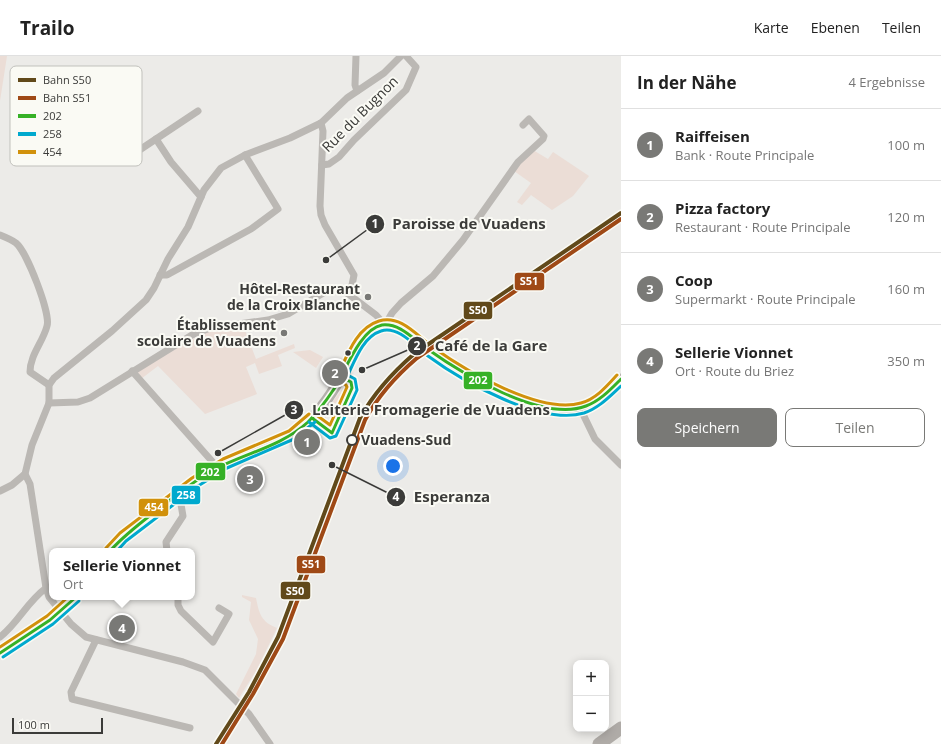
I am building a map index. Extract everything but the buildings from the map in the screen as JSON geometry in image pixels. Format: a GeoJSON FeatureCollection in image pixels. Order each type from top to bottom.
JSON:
{"type":"FeatureCollection","features":[{"type":"Feature","properties":{"kind":"highway"},"geometry":{"type":"LineString","coordinates":[[599,744],[621,728]]}},
{"type":"Feature","properties":{"kind":"highway"},"geometry":{"type":"LineString","coordinates":[[614,744],[621,739]]}},
{"type":"Feature","properties":{"kind":"main road"},"geometry":{"type":"LineString","coordinates":[[113,548],[123,537],[180,493],[218,468],[282,440],[300,429],[318,413],[329,397],[363,338],[373,329],[385,325],[397,327],[456,368],[510,395],[549,408],[563,410],[580,408],[596,400],[621,379]]}},
{"type":"Feature","properties":{"kind":"main road"},"geometry":{"type":"LineString","coordinates":[[0,653],[61,611],[73,600]]}},
{"type":"Feature","properties":{"kind":"street"},"geometry":{"type":"LineString","coordinates":[[356,56],[355,85],[357,91]]}},
{"type":"Feature","properties":{"kind":"street"},"geometry":{"type":"LineString","coordinates":[[0,491],[12,485],[25,474],[32,445],[49,403],[49,385],[61,371],[135,311],[150,294],[192,218],[210,180],[222,168],[245,155],[290,138],[321,123],[347,98],[384,73],[401,56]]}},
{"type":"Feature","properties":{"kind":"street","name":"Rue du Bugnon"},"geometry":{"type":"LineString","coordinates":[[322,166],[330,164],[338,157],[406,90],[416,67],[406,56]]}},
{"type":"Feature","properties":{"kind":"street"},"geometry":{"type":"LineString","coordinates":[[142,149],[198,111]]}},
{"type":"Feature","properties":{"kind":"street"},"geometry":{"type":"LineString","coordinates":[[49,403],[78,402],[90,398],[192,335],[210,328],[268,320],[288,314],[330,288],[340,289],[348,293],[376,315],[385,325],[392,313],[401,303],[433,276],[464,240],[518,162],[543,139],[544,136],[529,119],[523,125]]}},
{"type":"Feature","properties":{"kind":"street"},"geometry":{"type":"LineString","coordinates":[[321,123],[323,131],[320,206],[321,215],[325,225],[354,275],[352,285],[348,293]]}},
{"type":"Feature","properties":{"kind":"street"},"geometry":{"type":"LineString","coordinates":[[156,139],[171,162],[201,197]]}},
{"type":"Feature","properties":{"kind":"street"},"geometry":{"type":"LineString","coordinates":[[160,275],[167,275],[251,229],[278,209],[245,155]]}},
{"type":"Feature","properties":{"kind":"street"},"geometry":{"type":"LineString","coordinates":[[0,235],[17,244],[25,256],[47,309],[48,325],[30,364],[30,372],[49,385]]}},
{"type":"Feature","properties":{"kind":"street"},"geometry":{"type":"LineString","coordinates":[[132,371],[218,468]]}},
{"type":"Feature","properties":{"kind":"street"},"geometry":{"type":"LineString","coordinates":[[580,408],[594,439],[621,465]]}},
{"type":"Feature","properties":{"kind":"street"},"geometry":{"type":"LineString","coordinates":[[25,474],[30,484],[46,588],[49,597]]}},
{"type":"Feature","properties":{"kind":"street"},"geometry":{"type":"LineString","coordinates":[[167,548],[166,542],[183,516],[180,493]]}},
{"type":"Feature","properties":{"kind":"street"},"geometry":{"type":"LineString","coordinates":[[0,637],[12,628],[28,606],[46,588]]}},
{"type":"Feature","properties":{"kind":"street"},"geometry":{"type":"LineString","coordinates":[[52,600],[77,630],[86,637],[194,665],[209,674],[249,714],[270,744]]}},
{"type":"Feature","properties":{"kind":"street"},"geometry":{"type":"LineString","coordinates":[[178,600],[178,605],[181,610],[214,642],[229,614],[219,608]]}},
{"type":"Feature","properties":{"kind":"street"},"geometry":{"type":"LineString","coordinates":[[96,640],[71,692],[72,699],[190,728]]}},
{"type":"Feature","properties":{"kind":"shaded area"},"geometry":{"type":"Polygon","coordinates":[[[0,56],[7,56],[0,101],[0,56]]]}},
{"type":"Feature","properties":{"kind":"shaded area"},"geometry":{"type":"Polygon","coordinates":[[[533,150],[548,159],[553,152],[589,176],[573,196],[552,210],[531,195],[522,205],[517,202],[531,183],[514,171],[533,150]]]}},
{"type":"Feature","properties":{"kind":"shaded area"},"geometry":{"type":"Polygon","coordinates":[[[243,325],[256,359],[294,344],[295,348],[278,355],[282,366],[259,374],[255,363],[246,367],[257,394],[205,414],[158,366],[141,379],[137,371],[205,332],[243,325]]]}},
{"type":"Feature","properties":{"kind":"shaded area"},"geometry":{"type":"Polygon","coordinates":[[[310,350],[323,357],[316,368],[293,352],[310,350]]]}},
{"type":"Feature","properties":{"kind":"shaded area"},"geometry":{"type":"Polygon","coordinates":[[[346,384],[347,386],[323,422],[321,417],[346,384]]]}},
{"type":"Feature","properties":{"kind":"shaded area"},"geometry":{"type":"Polygon","coordinates":[[[242,595],[256,598],[258,608],[264,620],[277,628],[256,671],[239,698],[236,694],[256,654],[258,639],[249,620],[251,602],[242,597],[242,595]]]}},
{"type":"Feature","properties":{"kind":"rail line","name":"S50"},"geometry":{"type":"LineString","coordinates":[[216,744],[249,692],[278,637],[360,418],[377,392],[398,368],[414,354],[621,213]]}},
{"type":"Feature","properties":{"kind":"rail line","name":"S51"},"geometry":{"type":"LineString","coordinates":[[222,744],[253,694],[283,639],[365,420],[382,395],[395,379],[417,358],[621,219]]}},
{"type":"Feature","properties":{"kind":"transit line","name":"454"},"geometry":{"type":"LineString","coordinates":[[338,375],[358,336],[371,325],[379,321],[387,320],[395,321],[409,328],[434,348],[484,379],[504,389],[546,403],[565,405],[581,403],[601,392],[617,375]]}},
{"type":"Feature","properties":{"kind":"transit line","name":"202"},"geometry":{"type":"LineString","coordinates":[[113,548],[134,528],[180,492],[201,478],[227,463],[287,437],[308,422],[334,389],[360,343],[374,328],[382,325],[395,326],[406,332],[426,348],[480,382],[525,402],[547,408],[568,409],[586,406],[601,398],[621,379]]}},
{"type":"Feature","properties":{"kind":"transit line","name":"258"},"geometry":{"type":"LineString","coordinates":[[346,379],[359,351],[369,339],[374,334],[387,330],[400,334],[428,356],[481,388],[503,399],[546,413],[566,415],[584,413],[599,405],[621,386]]}},
{"type":"Feature","properties":{"kind":"transit line","name":"258"},"geometry":{"type":"LineString","coordinates":[[309,422],[330,438],[336,436],[357,390],[355,379],[344,373]]}},
{"type":"Feature","properties":{"kind":"transit line","name":"202"},"geometry":{"type":"LineString","coordinates":[[312,418],[332,433],[352,388],[351,382],[345,379]]}},
{"type":"Feature","properties":{"kind":"transit line","name":"454"},"geometry":{"type":"LineString","coordinates":[[315,414],[330,425],[347,387],[340,381]]}},
{"type":"Feature","properties":{"kind":"transit line","name":"454"},"geometry":{"type":"LineString","coordinates":[[106,548],[120,533],[192,478],[223,459],[289,431],[309,414]]}},
{"type":"Feature","properties":{"kind":"transit line","name":"258"},"geometry":{"type":"LineString","coordinates":[[120,548],[126,541],[198,486],[227,468],[294,439],[315,422]]}},
{"type":"Feature","properties":{"kind":"transit line","name":"454"},"geometry":{"type":"LineString","coordinates":[[0,647],[47,616],[65,600]]}},
{"type":"Feature","properties":{"kind":"transit line","name":"202"},"geometry":{"type":"LineString","coordinates":[[0,653],[50,620],[73,600]]}},
{"type":"Feature","properties":{"kind":"transit line","name":"258"},"geometry":{"type":"LineString","coordinates":[[3,657],[53,624],[79,601]]}},
{"type":"Feature","properties":{"kind":"place","name":"Paroisse de Vuadens"},"geometry":{"type":"Point","coordinates":[326,260]}},
{"type":"Feature","properties":{"kind":"place","name":"Hôtel-Restaurant de la Croix Blanche"},"geometry":{"type":"Point","coordinates":[368,297]}},
{"type":"Feature","properties":{"kind":"place","name":"Établissement scolaire de Vuadens"},"geometry":{"type":"Point","coordinates":[284,333]}},
{"type":"Feature","properties":{"kind":"place","name":"Café de la Gare"},"geometry":{"type":"Point","coordinates":[362,370]}},
{"type":"Feature","properties":{"kind":"place","name":"Pizza factory"},"geometry":{"type":"Point","coordinates":[335,373]}},
{"type":"Feature","properties":{"kind":"place","name":"Vuadens-Sud"},"geometry":{"type":"Point","coordinates":[352,440]}},
{"type":"Feature","properties":{"kind":"place","name":"Raiffeisen"},"geometry":{"type":"Point","coordinates":[307,442]}},
{"type":"Feature","properties":{"kind":"place","name":"Laiterie Fromagerie de Vuadens"},"geometry":{"type":"Point","coordinates":[218,453]}},
{"type":"Feature","properties":{"kind":"place","name":"Esperanza"},"geometry":{"type":"Point","coordinates":[332,465]}},
{"type":"Feature","properties":{"kind":"place","name":"Coop"},"geometry":{"type":"Point","coordinates":[250,479]}},
{"type":"Feature","properties":{"kind":"place","name":"Sellerie Vionnet"},"geometry":{"type":"Point","coordinates":[122,628]}}]}
